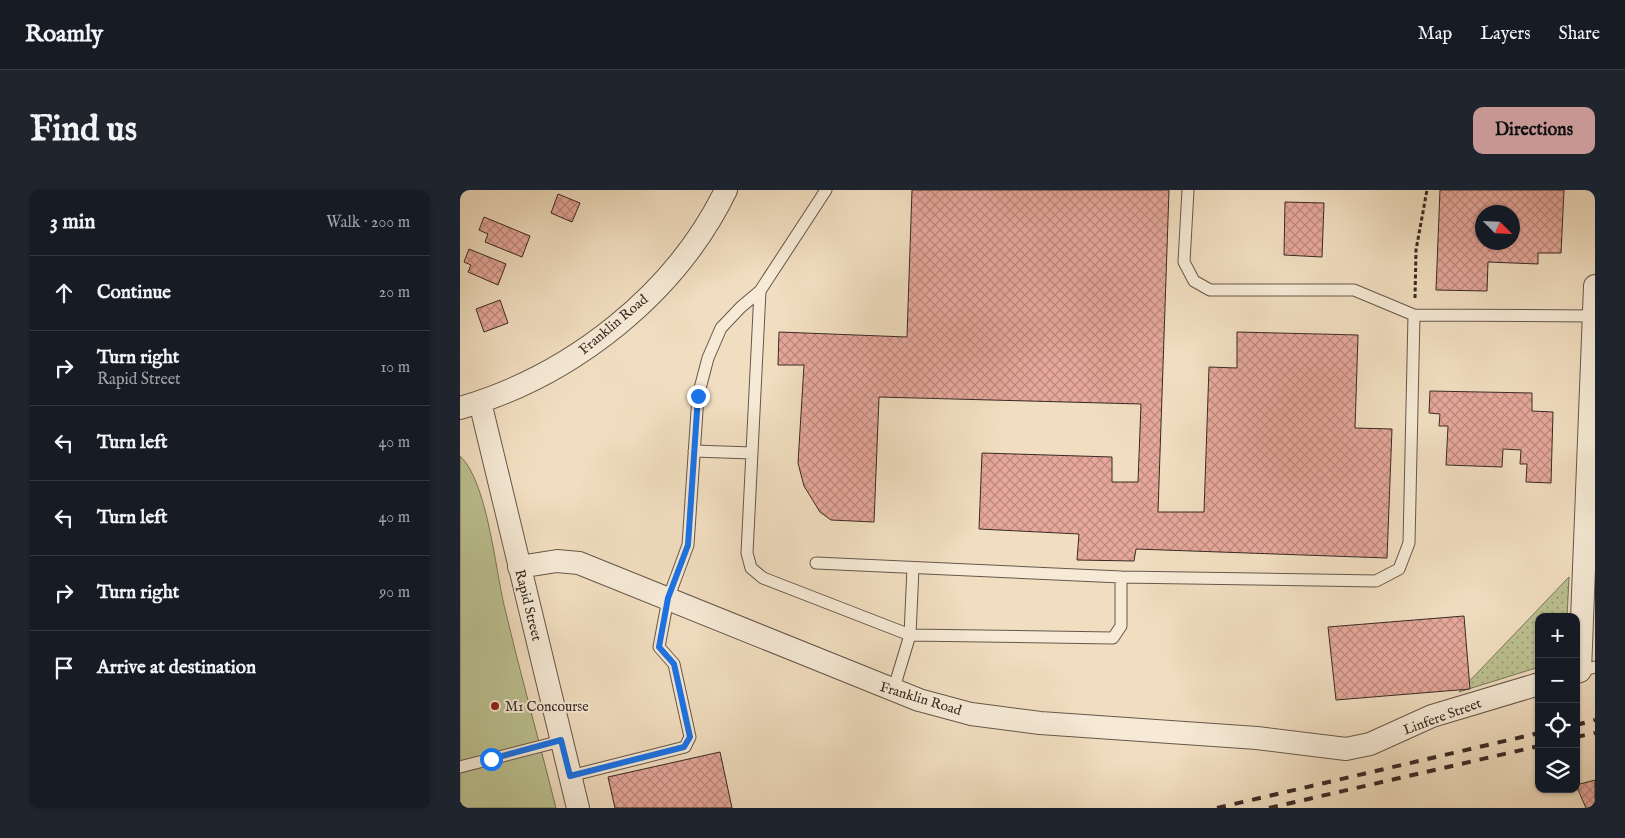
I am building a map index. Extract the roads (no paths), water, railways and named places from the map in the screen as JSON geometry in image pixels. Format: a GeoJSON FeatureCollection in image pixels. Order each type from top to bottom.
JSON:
{"type":"FeatureCollection","features":[{"type":"Feature","properties":{"kind":"street","name":"Franklin Road"},"geometry":{"type":"LineString","coordinates":[[470,405],[527,383],[556,368],[613,328],[639,305],[680,260],[706,224],[726,190]]}},
{"type":"Feature","properties":{"kind":"street"},"geometry":{"type":"LineString","coordinates":[[1584,670],[1595,286]]}},
{"type":"Feature","properties":{"kind":"street","name":"Rapid Street"},"geometry":{"type":"LineString","coordinates":[[470,405],[519,567],[578,808]]}},
{"type":"Feature","properties":{"kind":"street","name":"Franklin Road"},"geometry":{"type":"LineString","coordinates":[[519,567],[557,561],[579,563],[893,691],[945,708],[1014,720],[1257,738],[1346,749]]}},
{"type":"Feature","properties":{"kind":"street","name":"Linfere Street"},"geometry":{"type":"LineString","coordinates":[[1346,749],[1370,744],[1432,716],[1535,685]]}},
{"type":"Feature","properties":{"kind":"lane"},"geometry":{"type":"LineString","coordinates":[[570,776],[684,747],[690,737],[674,664],[659,647],[668,598],[688,545],[698,396],[708,358],[721,328],[760,291],[826,190]]}},
{"type":"Feature","properties":{"kind":"lane"},"geometry":{"type":"LineString","coordinates":[[1188,190],[1184,262],[1194,280],[1210,290],[1354,290],[1414,315],[1594,316]]}},
{"type":"Feature","properties":{"kind":"lane"},"geometry":{"type":"LineString","coordinates":[[760,291],[747,553],[751,568],[763,578],[910,635],[1113,638],[1121,626],[1120,577]]}},
{"type":"Feature","properties":{"kind":"lane"},"geometry":{"type":"LineString","coordinates":[[816,563],[1120,577],[1376,581],[1399,569],[1409,544],[1414,315]]}},
{"type":"Feature","properties":{"kind":"lane"},"geometry":{"type":"LineString","coordinates":[[694,450],[752,453]]}},
{"type":"Feature","properties":{"kind":"lane"},"geometry":{"type":"LineString","coordinates":[[893,691],[910,635],[912,568]]}},
{"type":"Feature","properties":{"kind":"lane"},"geometry":{"type":"LineString","coordinates":[[460,767],[561,740]]}},
{"type":"Feature","properties":{"kind":"railway"},"geometry":{"type":"LineString","coordinates":[[1580,724],[1595,720]]}},
{"type":"Feature","properties":{"kind":"railway"},"geometry":{"type":"LineString","coordinates":[[1580,736],[1595,733]]}},
{"type":"Feature","properties":{"kind":"railway"},"geometry":{"type":"LineString","coordinates":[[1217,808],[1535,734]]}},
{"type":"Feature","properties":{"kind":"railway"},"geometry":{"type":"LineString","coordinates":[[1269,808],[1535,747]]}},
{"type":"Feature","properties":{"kind":"place","name":"M1 Concourse"},"geometry":{"type":"Point","coordinates":[495,706]}}]}
